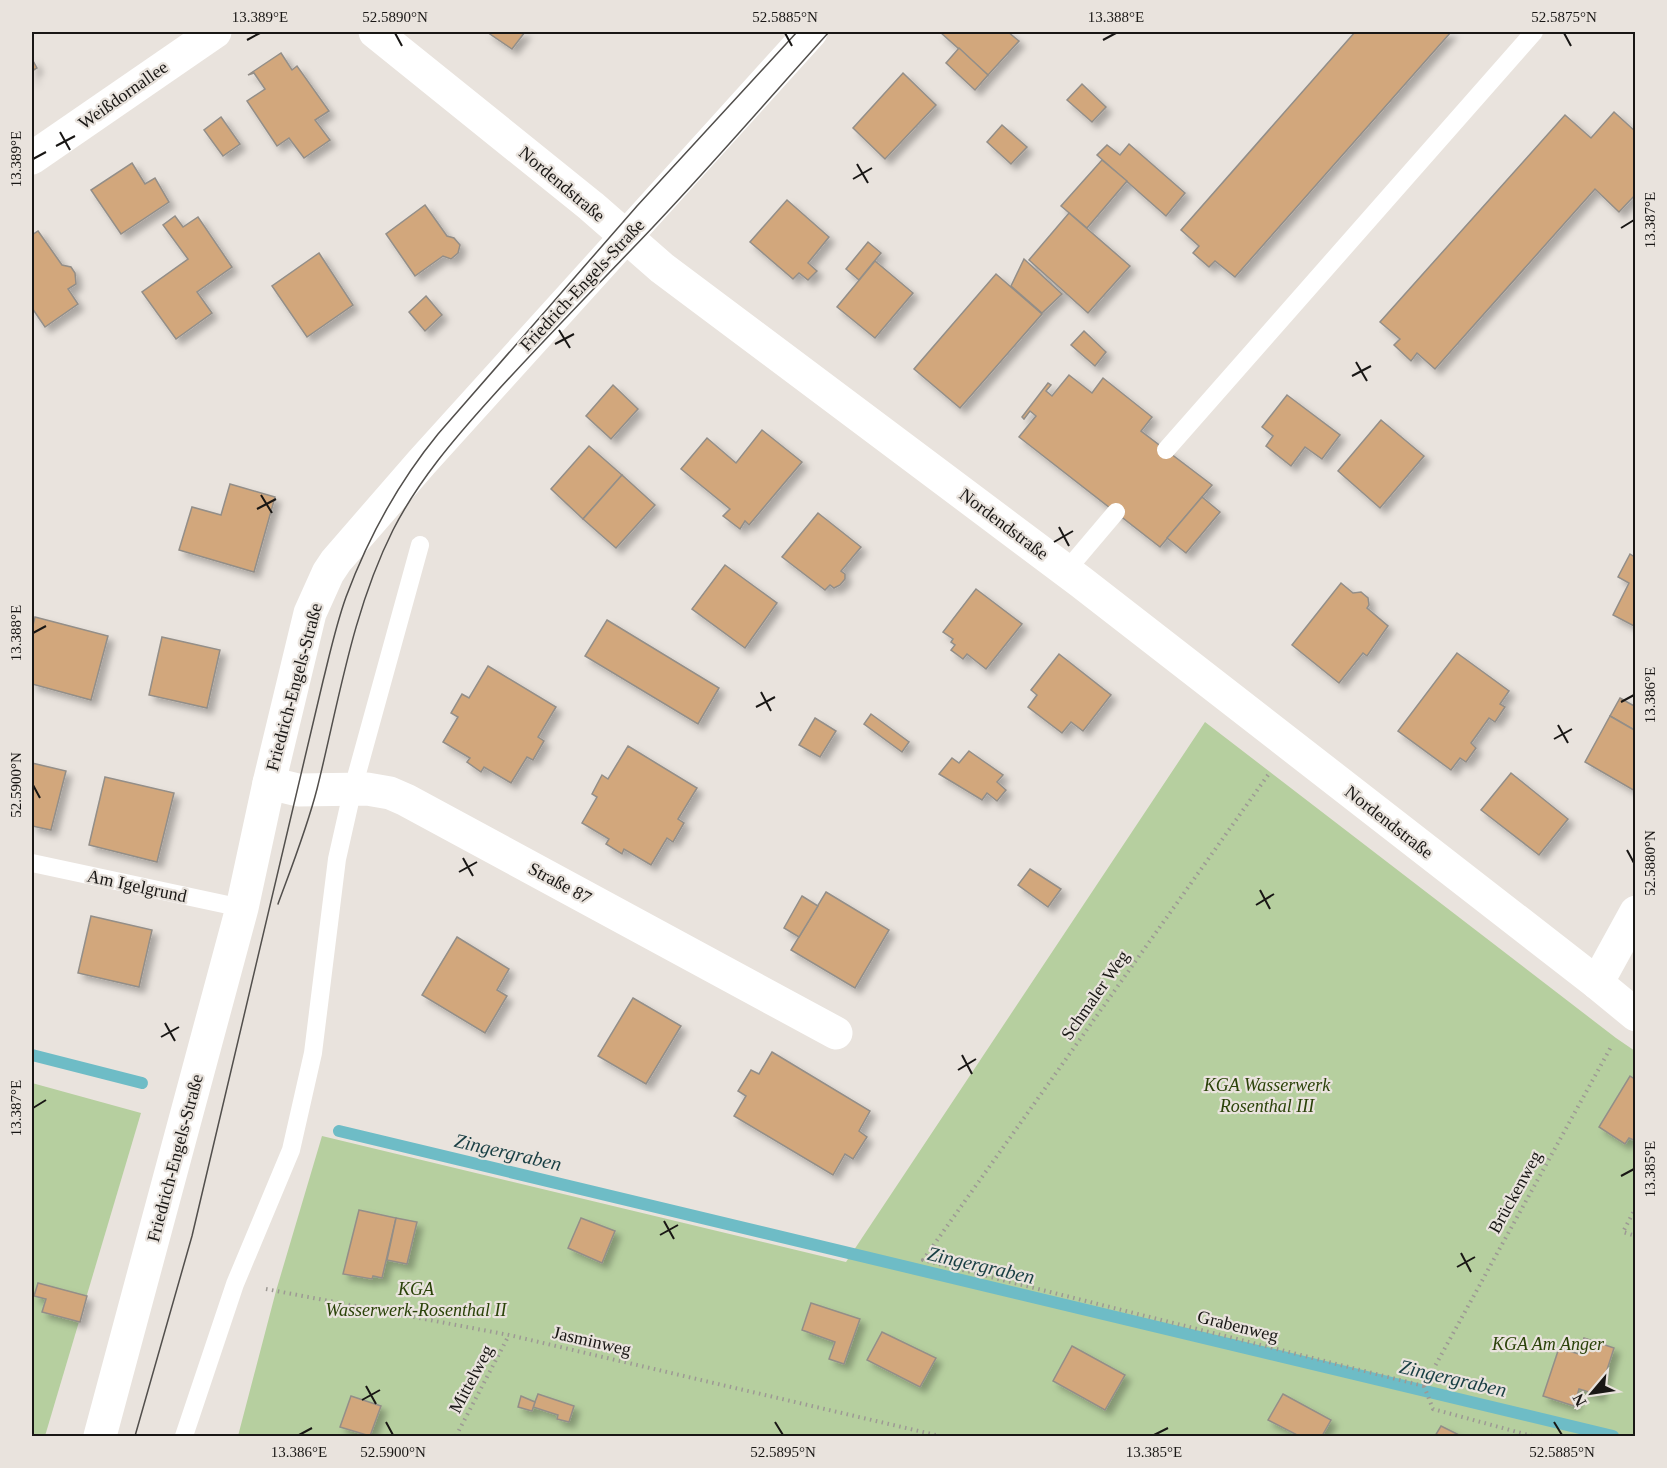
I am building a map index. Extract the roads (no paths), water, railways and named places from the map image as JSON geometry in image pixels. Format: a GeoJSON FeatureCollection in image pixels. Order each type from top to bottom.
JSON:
{"type":"FeatureCollection","features":[{"type":"Feature","properties":{"kind":"street","name":"Weißdornallee"},"geometry":{"type":"LineString","coordinates":[[32,158],[215,32]]}},
{"type":"Feature","properties":{"kind":"street","name":"Nordendstraße"},"geometry":{"type":"LineString","coordinates":[[375,32],[591,206],[662,268],[1066,571],[1597,982],[1633,1014]]}},
{"type":"Feature","properties":{"kind":"street","name":"Friedrich-Engels-Straße"},"geometry":{"type":"LineString","coordinates":[[100,1437],[242,908],[269,783],[310,614],[328,573],[336,561],[531,341],[811,32]]}},
{"type":"Feature","properties":{"kind":"street","name":"Straße 87"},"geometry":{"type":"LineString","coordinates":[[269,783],[298,790],[353,788],[379,791],[406,800],[836,1033]]}},
{"type":"Feature","properties":{"kind":"street"},"geometry":{"type":"LineString","coordinates":[[1597,982],[1635,912]]}},
{"type":"Feature","properties":{"kind":"lane"},"geometry":{"type":"LineString","coordinates":[[1166,450],[1534,32]]}},
{"type":"Feature","properties":{"kind":"lane"},"geometry":{"type":"LineString","coordinates":[[1066,571],[1116,512]]}},
{"type":"Feature","properties":{"kind":"lane"},"geometry":{"type":"LineString","coordinates":[[184,1437],[235,1284],[291,1150],[313,1053],[337,859],[353,788],[420,545]]}},
{"type":"Feature","properties":{"kind":"lane","name":"Am Igelgrund"},"geometry":{"type":"LineString","coordinates":[[32,863],[242,908]]}},
{"type":"Feature","properties":{"kind":"waterway","name":"Zingergraben"},"geometry":{"type":"LineString","coordinates":[[32,1055],[142,1083]]}},
{"type":"Feature","properties":{"kind":"waterway","name":"Zingergraben"},"geometry":{"type":"LineString","coordinates":[[339,1131],[1613,1436]]}},
{"type":"Feature","properties":{"kind":"tram line"},"geometry":{"type":"LineString","coordinates":[[135,1436],[192,1236],[333,639],[346,597],[374,532],[410,472],[438,434],[637,206],[797,32]]}},
{"type":"Feature","properties":{"kind":"tram line"},"geometry":{"type":"LineString","coordinates":[[278,904],[313,804],[348,657],[367,593],[393,530],[414,494],[450,445],[491,398],[683,195],[829,32]]}},
{"type":"Feature","properties":{"kind":"park label","name":"KGA Wasserwerk Rosenthal III"},"geometry":{"type":"Point","coordinates":[1267,1095]}},
{"type":"Feature","properties":{"kind":"park label","name":"KGA Wasserwerk-Rosenthal II"},"geometry":{"type":"Point","coordinates":[416,1299]}},
{"type":"Feature","properties":{"kind":"park label","name":"KGA Am Anger"},"geometry":{"type":"Point","coordinates":[1548,1344]}}]}
